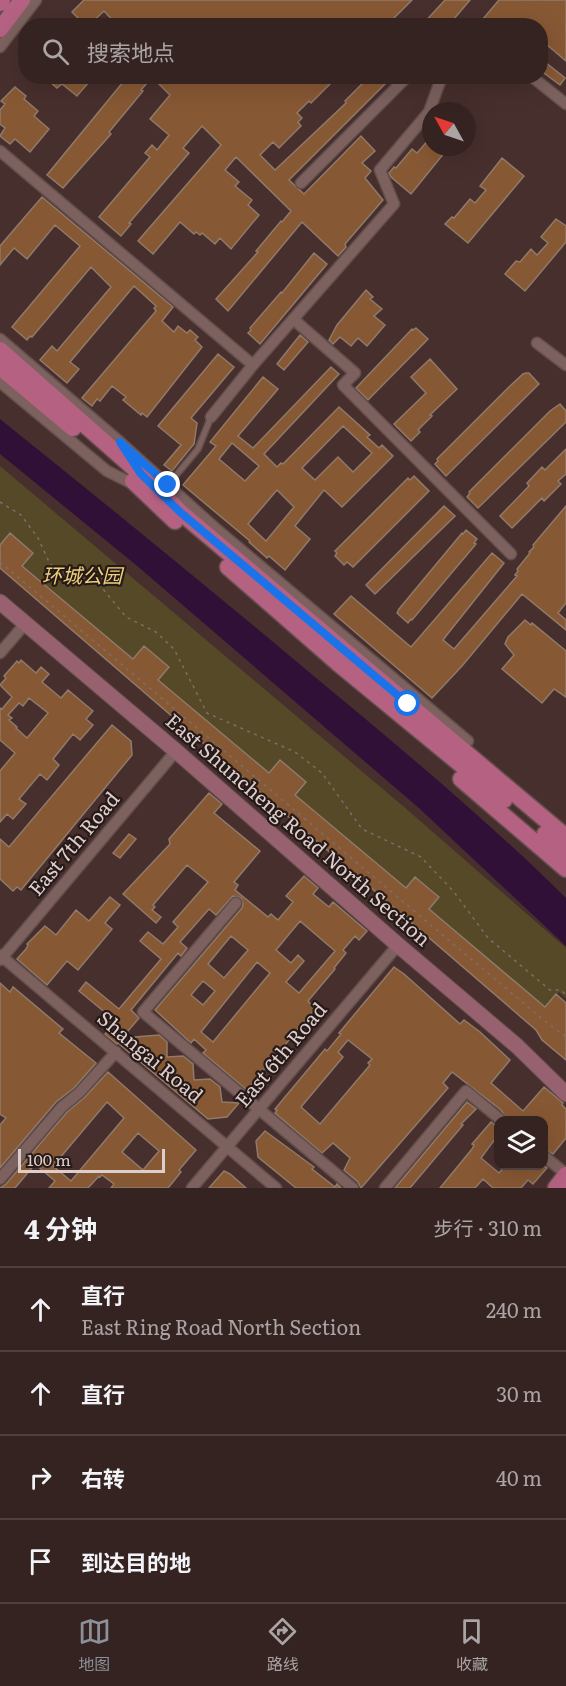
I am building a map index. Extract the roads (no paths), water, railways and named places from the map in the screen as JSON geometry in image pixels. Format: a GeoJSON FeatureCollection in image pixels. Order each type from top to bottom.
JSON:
{"type":"FeatureCollection","features":[{"type":"Feature","properties":{"kind":"main road"},"geometry":{"type":"LineString","coordinates":[[2,38],[22,0]]}},
{"type":"Feature","properties":{"kind":"main road"},"geometry":{"type":"LineString","coordinates":[[0,350],[39,393],[140,481],[180,512],[566,852]]}},
{"type":"Feature","properties":{"kind":"main road"},"geometry":{"type":"LineString","coordinates":[[0,367],[39,393]]}},
{"type":"Feature","properties":{"kind":"main road"},"geometry":{"type":"LineString","coordinates":[[405,710],[468,741],[566,823]]}},
{"type":"Feature","properties":{"kind":"main road"},"geometry":{"type":"LineString","coordinates":[[405,710],[566,837]]}},
{"type":"Feature","properties":{"kind":"main road"},"geometry":{"type":"LineString","coordinates":[[405,710],[443,764],[566,869]]}},
{"type":"Feature","properties":{"kind":"main road"},"geometry":{"type":"LineString","coordinates":[[555,1188],[566,1175]]}},
{"type":"Feature","properties":{"kind":"street"},"geometry":{"type":"LineString","coordinates":[[20,18],[36,0]]}},
{"type":"Feature","properties":{"kind":"street"},"geometry":{"type":"LineString","coordinates":[[2,38],[18,20]]}},
{"type":"Feature","properties":{"kind":"street"},"geometry":{"type":"LineString","coordinates":[[301,183],[400,84]]}},
{"type":"Feature","properties":{"kind":"street"},"geometry":{"type":"LineString","coordinates":[[211,417],[253,365],[394,204],[380,170],[429,112],[439,84]]}},
{"type":"Feature","properties":{"kind":"street"},"geometry":{"type":"LineString","coordinates":[[541,84],[566,104]]}},
{"type":"Feature","properties":{"kind":"street"},"geometry":{"type":"LineString","coordinates":[[0,151],[253,365]]}},
{"type":"Feature","properties":{"kind":"street"},"geometry":{"type":"LineString","coordinates":[[293,319],[354,373],[344,385],[512,554]]}},
{"type":"Feature","properties":{"kind":"street"},"geometry":{"type":"LineString","coordinates":[[0,339],[39,393],[107,471],[140,481]]}},
{"type":"Feature","properties":{"kind":"street"},"geometry":{"type":"LineString","coordinates":[[537,343],[566,365]]}},
{"type":"Feature","properties":{"kind":"street"},"geometry":{"type":"LineString","coordinates":[[0,382],[39,393],[120,442],[214,527],[468,741]]}},
{"type":"Feature","properties":{"kind":"street"},"geometry":{"type":"LineString","coordinates":[[120,442],[140,481]]}},
{"type":"Feature","properties":{"kind":"street","name":"East Shuncheng Road North Section"},"geometry":{"type":"LineString","coordinates":[[0,602],[517,1046],[566,1094]]}},
{"type":"Feature","properties":{"kind":"street"},"geometry":{"type":"LineString","coordinates":[[0,653],[25,624]]}},
{"type":"Feature","properties":{"kind":"street","name":"East 7th Road"},"geometry":{"type":"LineString","coordinates":[[1,957],[176,751]]}},
{"type":"Feature","properties":{"kind":"street"},"geometry":{"type":"LineString","coordinates":[[236,903],[143,1012],[352,1188]]}},
{"type":"Feature","properties":{"kind":"street","name":"East 6th Road"},"geometry":{"type":"LineString","coordinates":[[192,1188],[398,945]]}},
{"type":"Feature","properties":{"kind":"street","name":"Shangai Road"},"geometry":{"type":"LineString","coordinates":[[1,957],[276,1188]]}},
{"type":"Feature","properties":{"kind":"street"},"geometry":{"type":"LineString","coordinates":[[0,1179],[62,1107],[79,1093],[116,1052]]}},
{"type":"Feature","properties":{"kind":"street"},"geometry":{"type":"LineString","coordinates":[[385,1188],[465,1091],[496,1116]]}},
{"type":"Feature","properties":{"kind":"street"},"geometry":{"type":"LineString","coordinates":[[548,1160],[566,1175]]}},
{"type":"Feature","properties":{"kind":"lane"},"geometry":{"type":"LineString","coordinates":[[168,485],[198,449],[211,417]]}},
{"type":"Feature","properties":{"kind":"park label","name":"环城公园"},"geometry":{"type":"Point","coordinates":[82,576]}}]}
